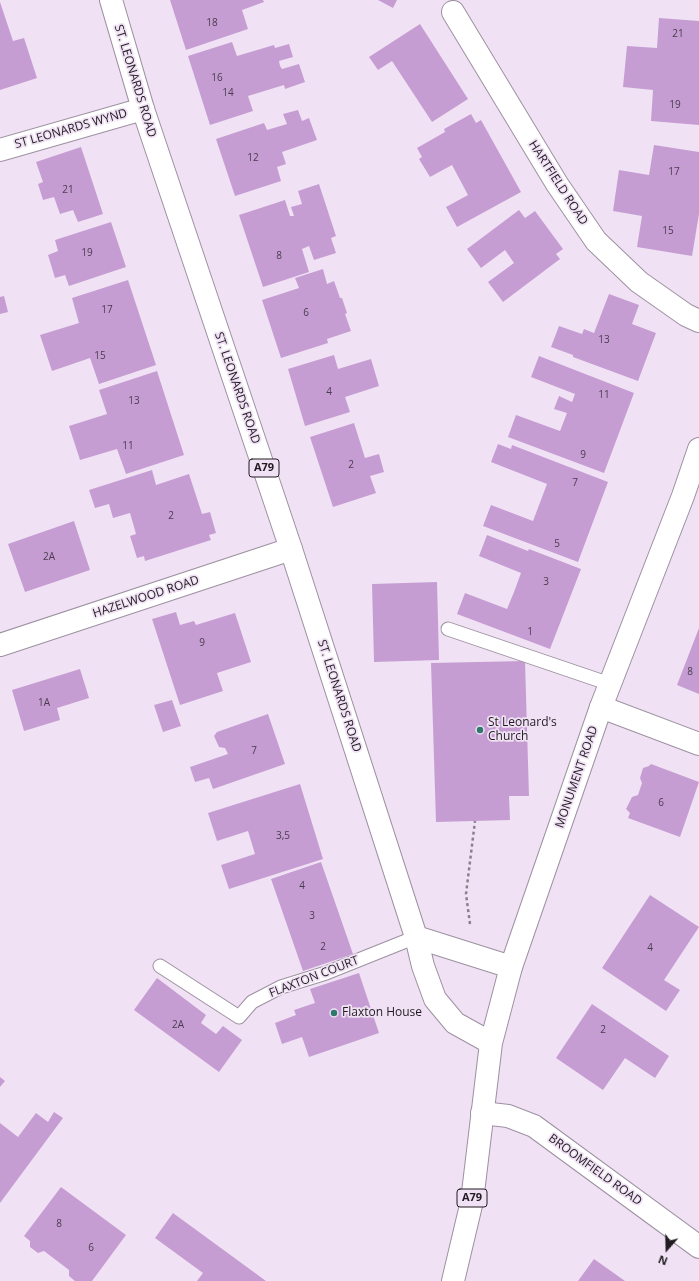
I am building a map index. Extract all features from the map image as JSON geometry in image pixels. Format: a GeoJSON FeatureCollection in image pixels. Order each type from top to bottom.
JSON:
{"type":"FeatureCollection","features":[{"type":"Feature","properties":{"kind":"main road","name":"ST. LEONARDS ROAD"},"geometry":{"type":"LineString","coordinates":[[111,0],[143,109],[291,548],[416,936],[423,966],[435,999],[455,1023],[491,1043]]}},
{"type":"Feature","properties":{"kind":"main road","name":"HARTFIELD ROAD"},"geometry":{"type":"LineString","coordinates":[[453,12],[557,184],[596,241],[639,282],[686,315],[699,321]]}},
{"type":"Feature","properties":{"kind":"main road","name":"ST LEONARDS WYND"},"geometry":{"type":"LineString","coordinates":[[0,150],[143,109]]}},
{"type":"Feature","properties":{"kind":"main road","name":"MONUMENT ROAD"},"geometry":{"type":"LineString","coordinates":[[482,1114],[491,1043],[511,967],[601,707],[683,496],[699,449]]}},
{"type":"Feature","properties":{"kind":"main road","name":"HAZELWOOD ROAD"},"geometry":{"type":"LineString","coordinates":[[0,645],[291,548]]}},
{"type":"Feature","properties":{"kind":"main road"},"geometry":{"type":"LineString","coordinates":[[601,707],[699,744]]}},
{"type":"Feature","properties":{"kind":"main road"},"geometry":{"type":"LineString","coordinates":[[416,936],[511,967]]}},
{"type":"Feature","properties":{"kind":"main road","name":"BROOMFIELD ROAD"},"geometry":{"type":"LineString","coordinates":[[482,1114],[508,1116],[534,1126],[699,1247]]}},
{"type":"Feature","properties":{"kind":"main road","name":"A79"},"geometry":{"type":"LineString","coordinates":[[453,1281],[472,1201],[482,1114]]}},
{"type":"Feature","properties":{"kind":"lane"},"geometry":{"type":"LineString","coordinates":[[448,629],[610,684]]}},
{"type":"Feature","properties":{"kind":"lane","name":"FLAXTON COURT"},"geometry":{"type":"LineString","coordinates":[[160,966],[239,1017],[252,1002],[281,987],[326,973],[416,936]]}},
{"type":"Feature","properties":{"kind":"path"},"geometry":{"type":"LineString","coordinates":[[474,955],[466,894],[475,822]]}},
{"type":"Feature","properties":{"kind":"building"},"geometry":{"type":"Polygon","coordinates":[[[170,0],[263,0],[264,2],[242,10],[248,29],[186,50],[170,0]]]}},
{"type":"Feature","properties":{"kind":"building"},"geometry":{"type":"Polygon","coordinates":[[[378,0],[397,0],[393,8],[378,0]]]}},
{"type":"Feature","properties":{"kind":"building"},"geometry":{"type":"Polygon","coordinates":[[[0,2],[13,41],[24,38],[37,78],[0,90],[0,2]]]}},
{"type":"Feature","properties":{"kind":"building"},"geometry":{"type":"Polygon","coordinates":[[[659,18],[699,21],[699,125],[651,121],[653,90],[623,87],[627,46],[657,48],[659,18]]]}},
{"type":"Feature","properties":{"kind":"building"},"geometry":{"type":"Polygon","coordinates":[[[420,24],[468,99],[432,122],[392,61],[378,70],[369,57],[420,24]]]}},
{"type":"Feature","properties":{"kind":"building"},"geometry":{"type":"Polygon","coordinates":[[[232,42],[237,56],[274,45],[275,48],[289,44],[293,57],[279,61],[280,66],[282,69],[299,64],[305,82],[285,89],[284,85],[248,96],[253,111],[210,125],[188,56],[232,42]]]}},
{"type":"Feature","properties":{"kind":"building"},"geometry":{"type":"Polygon","coordinates":[[[298,110],[302,121],[309,118],[317,140],[282,152],[286,164],[277,167],[281,181],[235,196],[216,139],[264,123],[267,130],[287,124],[283,114],[298,110]]]}},
{"type":"Feature","properties":{"kind":"building"},"geometry":{"type":"Polygon","coordinates":[[[471,114],[476,123],[481,120],[521,192],[457,227],[446,207],[468,195],[452,165],[430,177],[419,159],[422,157],[417,148],[445,132],[444,129],[471,114]]]}},
{"type":"Feature","properties":{"kind":"building"},"geometry":{"type":"Polygon","coordinates":[[[654,145],[699,152],[699,214],[692,256],[637,247],[642,216],[613,211],[619,170],[649,175],[654,145]]]}},
{"type":"Feature","properties":{"kind":"building"},"geometry":{"type":"Polygon","coordinates":[[[81,147],[103,214],[78,222],[73,210],[60,214],[54,197],[43,200],[38,184],[43,182],[36,162],[81,147]]]}},
{"type":"Feature","properties":{"kind":"building"},"geometry":{"type":"Polygon","coordinates":[[[319,184],[336,236],[331,238],[336,253],[314,260],[309,246],[302,249],[309,272],[263,287],[239,215],[285,200],[290,216],[294,216],[291,207],[302,204],[298,191],[319,184]]]}},
{"type":"Feature","properties":{"kind":"building"},"geometry":{"type":"Polygon","coordinates":[[[519,210],[525,218],[535,211],[563,249],[556,254],[560,259],[503,302],[488,282],[514,263],[505,250],[481,268],[467,249],[519,210]]]}},
{"type":"Feature","properties":{"kind":"building"},"geometry":{"type":"Polygon","coordinates":[[[111,222],[126,267],[69,286],[65,275],[55,278],[48,255],[58,251],[55,240],[111,222]]]}},
{"type":"Feature","properties":{"kind":"building"},"geometry":{"type":"Polygon","coordinates":[[[323,269],[327,284],[334,281],[340,298],[342,298],[347,313],[345,314],[351,331],[327,339],[328,343],[281,358],[262,300],[299,288],[295,278],[323,269]]]}},
{"type":"Feature","properties":{"kind":"building"},"geometry":{"type":"Polygon","coordinates":[[[128,280],[156,365],[99,384],[90,358],[52,371],[40,335],[79,323],[72,298],[128,280]]]}},
{"type":"Feature","properties":{"kind":"building"},"geometry":{"type":"Polygon","coordinates":[[[609,294],[639,305],[632,324],[656,333],[638,381],[573,357],[573,355],[551,347],[559,326],[582,334],[584,329],[594,333],[609,294]]]}},
{"type":"Feature","properties":{"kind":"building"},"geometry":{"type":"Polygon","coordinates":[[[4,296],[8,312],[0,314],[0,297],[4,296]]]}},
{"type":"Feature","properties":{"kind":"building"},"geometry":{"type":"Polygon","coordinates":[[[334,355],[338,369],[371,359],[379,386],[345,397],[350,412],[305,426],[288,369],[334,355]]]}},
{"type":"Feature","properties":{"kind":"building"},"geometry":{"type":"Polygon","coordinates":[[[539,356],[634,393],[604,473],[508,437],[516,415],[560,431],[567,413],[554,409],[559,396],[572,402],[575,394],[531,377],[539,356]]]}},
{"type":"Feature","properties":{"kind":"building"},"geometry":{"type":"Polygon","coordinates":[[[157,371],[184,455],[126,474],[117,449],[80,460],[69,426],[107,414],[99,390],[157,371]]]}},
{"type":"Feature","properties":{"kind":"building"},"geometry":{"type":"Polygon","coordinates":[[[354,423],[365,458],[379,454],[384,472],[370,476],[376,493],[333,507],[310,437],[354,423]]]}},
{"type":"Feature","properties":{"kind":"building"},"geometry":{"type":"Polygon","coordinates":[[[498,444],[511,449],[512,445],[608,482],[578,562],[483,526],[491,505],[533,521],[547,484],[491,462],[498,444]]]}},
{"type":"Feature","properties":{"kind":"building"},"geometry":{"type":"Polygon","coordinates":[[[152,470],[156,485],[189,474],[202,514],[210,512],[216,533],[209,535],[211,540],[145,561],[144,556],[137,558],[130,536],[136,534],[130,513],[113,518],[109,504],[95,508],[89,490],[152,470]]]}},
{"type":"Feature","properties":{"kind":"building"},"geometry":{"type":"Polygon","coordinates":[[[74,521],[90,570],[25,592],[8,544],[74,521]]]}},
{"type":"Feature","properties":{"kind":"building"},"geometry":{"type":"Polygon","coordinates":[[[487,535],[581,569],[550,649],[457,614],[465,593],[507,609],[514,592],[521,573],[479,556],[487,535]]]}},
{"type":"Feature","properties":{"kind":"building"},"geometry":{"type":"Polygon","coordinates":[[[437,582],[439,660],[374,662],[372,584],[437,582]]]}},
{"type":"Feature","properties":{"kind":"building"},"geometry":{"type":"Polygon","coordinates":[[[176,612],[180,625],[194,621],[196,625],[235,613],[251,662],[217,673],[223,691],[180,705],[152,619],[176,612]]]}},
{"type":"Feature","properties":{"kind":"building"},"geometry":{"type":"Polygon","coordinates":[[[699,628],[699,694],[677,685],[699,628]]]}},
{"type":"Feature","properties":{"kind":"building","name":"St Leonard's Church"},"geometry":{"type":"Polygon","coordinates":[[[525,661],[529,796],[509,796],[510,820],[436,822],[431,663],[525,661]]]}},
{"type":"Feature","properties":{"kind":"building"},"geometry":{"type":"Polygon","coordinates":[[[80,669],[89,698],[57,708],[60,720],[24,731],[12,690],[80,669]]]}},
{"type":"Feature","properties":{"kind":"building"},"geometry":{"type":"Polygon","coordinates":[[[172,700],[181,726],[163,732],[154,705],[172,700]]]}},
{"type":"Feature","properties":{"kind":"building"},"geometry":{"type":"Polygon","coordinates":[[[268,714],[285,764],[213,789],[209,778],[195,782],[190,767],[228,754],[225,748],[219,747],[214,736],[217,732],[268,714]]]}},
{"type":"Feature","properties":{"kind":"building"},"geometry":{"type":"Polygon","coordinates":[[[651,764],[699,782],[680,837],[628,818],[630,813],[626,809],[632,797],[638,795],[642,783],[640,778],[643,768],[651,764]]]}},
{"type":"Feature","properties":{"kind":"building"},"geometry":{"type":"Polygon","coordinates":[[[300,784],[323,859],[229,889],[221,865],[255,854],[248,831],[217,841],[208,813],[300,784]]]}},
{"type":"Feature","properties":{"kind":"building"},"geometry":{"type":"Polygon","coordinates":[[[321,862],[353,954],[303,971],[271,879],[321,862]]]}},
{"type":"Feature","properties":{"kind":"building"},"geometry":{"type":"Polygon","coordinates":[[[650,895],[699,927],[664,980],[680,990],[666,1011],[602,968],[650,895]]]}},
{"type":"Feature","properties":{"kind":"building","name":"Flaxton House"},"geometry":{"type":"Polygon","coordinates":[[[359,973],[379,1033],[309,1057],[302,1037],[282,1044],[275,1023],[296,1015],[294,1010],[315,1003],[310,989],[359,973]]]}},
{"type":"Feature","properties":{"kind":"building"},"geometry":{"type":"Polygon","coordinates":[[[157,978],[206,1015],[201,1023],[216,1034],[223,1026],[242,1040],[219,1072],[134,1010],[157,978]]]}},
{"type":"Feature","properties":{"kind":"building"},"geometry":{"type":"Polygon","coordinates":[[[592,1004],[669,1056],[655,1078],[625,1058],[603,1090],[556,1058],[592,1004]]]}},
{"type":"Feature","properties":{"kind":"building"},"geometry":{"type":"Polygon","coordinates":[[[0,1077],[5,1081],[0,1087],[0,1077]]]}},
{"type":"Feature","properties":{"kind":"building"},"geometry":{"type":"Polygon","coordinates":[[[54,1112],[63,1118],[0,1203],[0,1123],[18,1137],[36,1113],[48,1122],[54,1112]]]}},
{"type":"Feature","properties":{"kind":"building"},"geometry":{"type":"Polygon","coordinates":[[[61,1187],[126,1235],[92,1281],[75,1281],[69,1276],[69,1270],[44,1251],[38,1253],[30,1247],[30,1241],[24,1236],[61,1187]]]}},
{"type":"Feature","properties":{"kind":"building"},"geometry":{"type":"Polygon","coordinates":[[[173,1213],[266,1281],[197,1281],[203,1273],[155,1238],[173,1213]]]}},
{"type":"Feature","properties":{"kind":"building"},"geometry":{"type":"Polygon","coordinates":[[[594,1259],[625,1281],[578,1281],[594,1259]]]}},
{"type":"Feature","properties":{"kind":"place","name":"St Leonard's Church"},"geometry":{"type":"Point","coordinates":[480,730]}},
{"type":"Feature","properties":{"kind":"place","name":"Flaxton House"},"geometry":{"type":"Point","coordinates":[334,1013]}}]}
